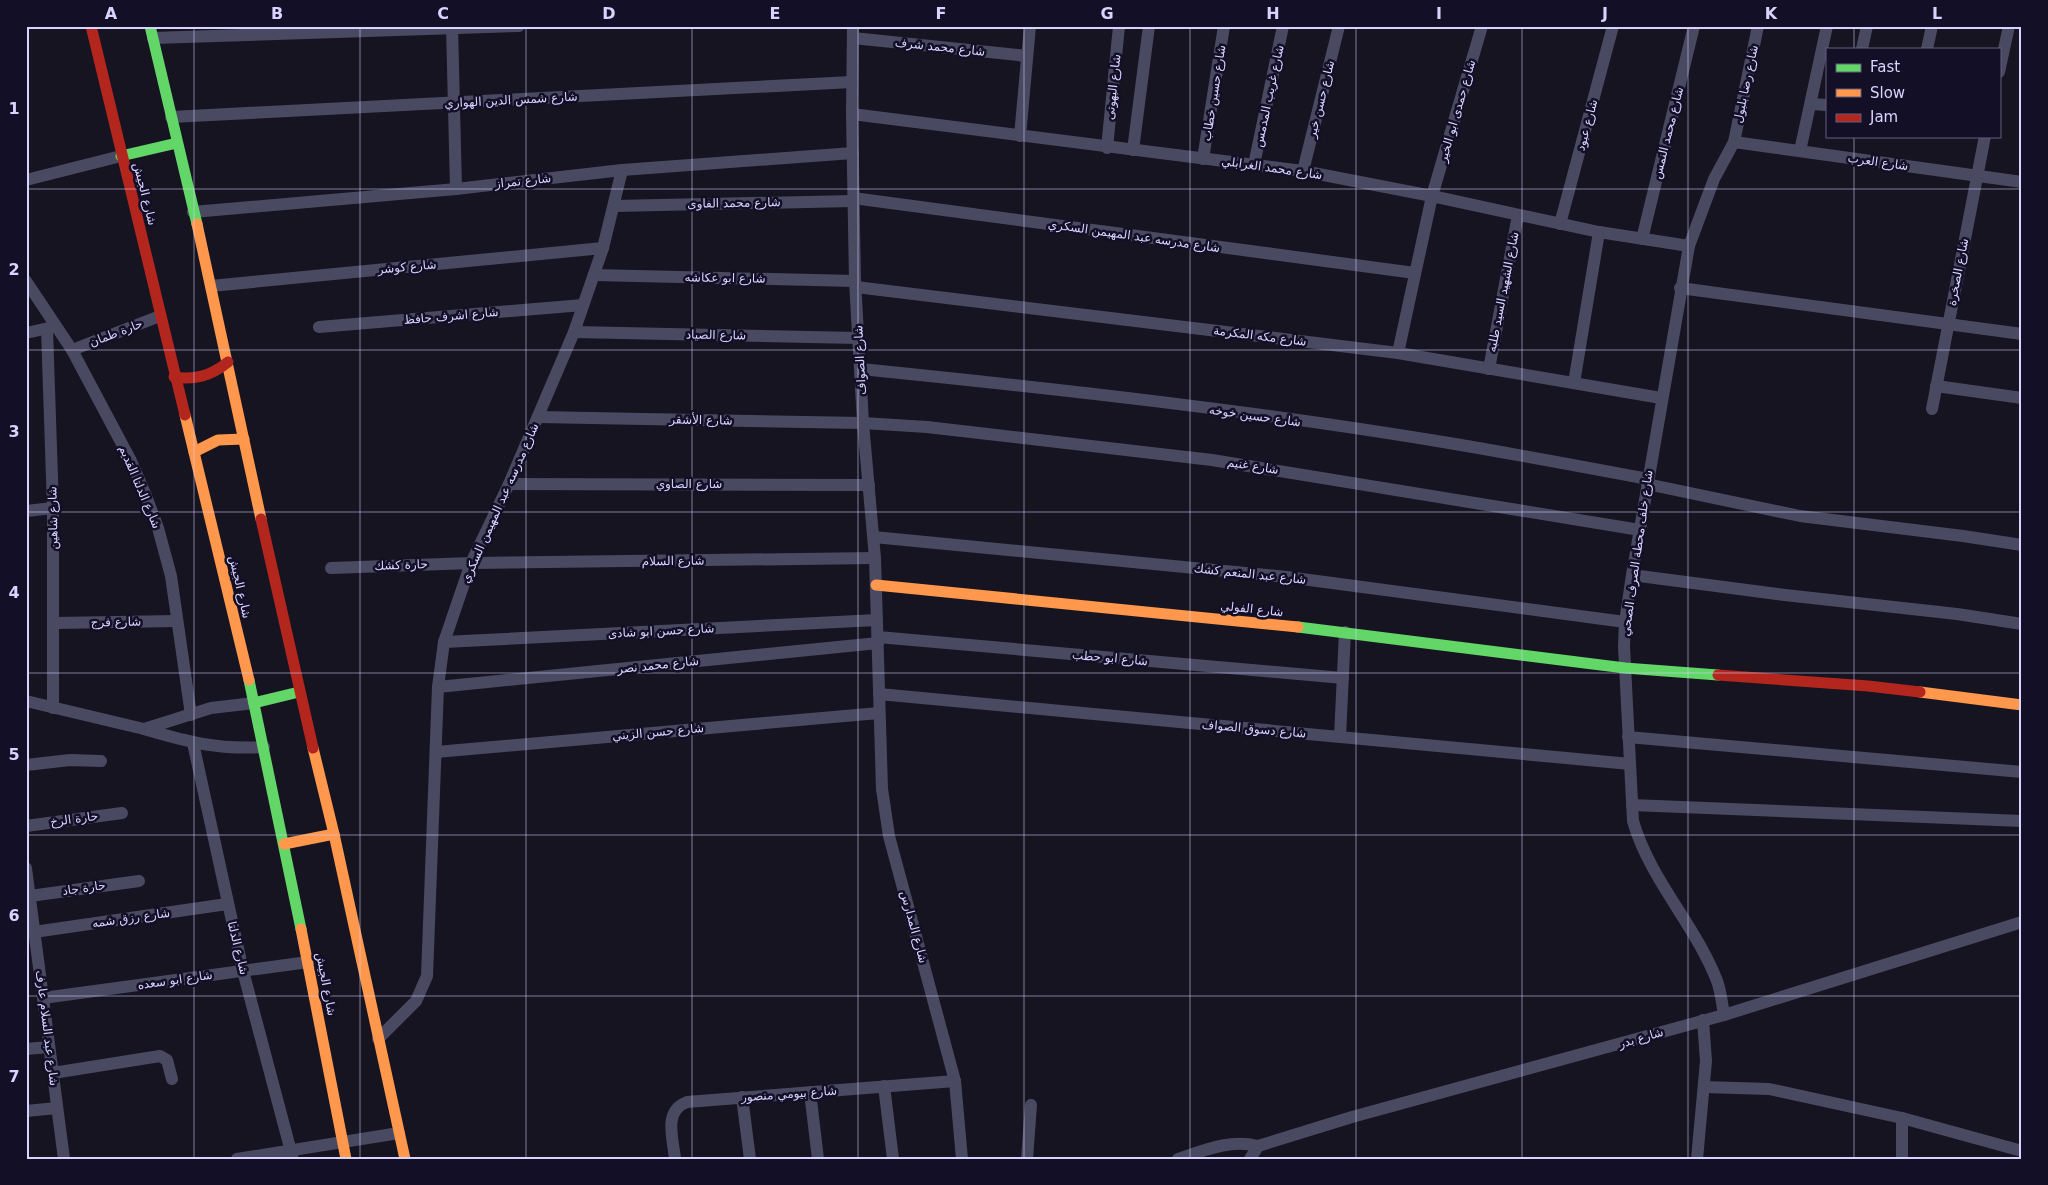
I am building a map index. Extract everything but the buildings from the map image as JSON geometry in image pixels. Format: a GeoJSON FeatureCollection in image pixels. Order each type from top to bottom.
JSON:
{"type":"FeatureCollection","features":[{"type":"Feature","properties":{"kind":"main road","name":"شارع الجيش"},"geometry":{"type":"LineString","coordinates":[[91,26],[264,747],[346,1159]]}},
{"type":"Feature","properties":{"kind":"main road"},"geometry":{"type":"LineString","coordinates":[[151,32],[211,286],[299,692],[334,834],[405,1159]]}},
{"type":"Feature","properties":{"kind":"main road"},"geometry":{"type":"LineString","coordinates":[[121,156],[177,143]]}},
{"type":"Feature","properties":{"kind":"main road"},"geometry":{"type":"LineString","coordinates":[[174,377],[198,379],[214,373],[228,362]]}},
{"type":"Feature","properties":{"kind":"main road"},"geometry":{"type":"LineString","coordinates":[[194,452],[212,440],[223,438],[244,439]]}},
{"type":"Feature","properties":{"kind":"main road","name":"شارع الفولي"},"geometry":{"type":"LineString","coordinates":[[876,584],[1345,632],[1625,668],[1868,686],[2022,705]]}},
{"type":"Feature","properties":{"kind":"main road"},"geometry":{"type":"LineString","coordinates":[[254,703],[299,692]]}},
{"type":"Feature","properties":{"kind":"main road"},"geometry":{"type":"LineString","coordinates":[[284,844],[334,834]]}},
{"type":"Feature","properties":{"kind":"street"},"geometry":{"type":"LineString","coordinates":[[151,32],[519,26]]}},
{"type":"Feature","properties":{"kind":"street"},"geometry":{"type":"LineString","coordinates":[[1020,136],[1030,26]]}},
{"type":"Feature","properties":{"kind":"street","name":"شارع البهوتى"},"geometry":{"type":"LineString","coordinates":[[1107,148],[1119,26]]}},
{"type":"Feature","properties":{"kind":"street"},"geometry":{"type":"LineString","coordinates":[[1133,150],[1149,26]]}},
{"type":"Feature","properties":{"kind":"street","name":"شارع حسين خطاب"},"geometry":{"type":"LineString","coordinates":[[1203,159],[1224,26]]}},
{"type":"Feature","properties":{"kind":"street","name":"شارع غريب المدمس"},"geometry":{"type":"LineString","coordinates":[[1254,165],[1283,26]]}},
{"type":"Feature","properties":{"kind":"street","name":"شارع حسن خير"},"geometry":{"type":"LineString","coordinates":[[1303,171],[1339,26]]}},
{"type":"Feature","properties":{"kind":"street","name":"شارع حمدى ابو الخير"},"geometry":{"type":"LineString","coordinates":[[1398,353],[1432,196],[1482,26]]}},
{"type":"Feature","properties":{"kind":"street","name":"شارع عبود"},"geometry":{"type":"LineString","coordinates":[[1560,224],[1614,26]]}},
{"type":"Feature","properties":{"kind":"street","name":"شارع محمد النمس"},"geometry":{"type":"LineString","coordinates":[[1642,239],[1694,26]]}},
{"type":"Feature","properties":{"kind":"street","name":"شارع رضا بلبول"},"geometry":{"type":"LineString","coordinates":[[1734,142],[1758,26]]}},
{"type":"Feature","properties":{"kind":"street"},"geometry":{"type":"LineString","coordinates":[[1800,151],[1827,26]]}},
{"type":"Feature","properties":{"kind":"street"},"geometry":{"type":"LineString","coordinates":[[1862,48],[1867,26]]}},
{"type":"Feature","properties":{"kind":"street"},"geometry":{"type":"LineString","coordinates":[[1928,48],[1932,26]]}},
{"type":"Feature","properties":{"kind":"street"},"geometry":{"type":"LineString","coordinates":[[2000,67],[2009,26]]}},
{"type":"Feature","properties":{"kind":"street"},"geometry":{"type":"LineString","coordinates":[[452,28],[456,189]]}},
{"type":"Feature","properties":{"kind":"street","name":"شارع محمد شرف"},"geometry":{"type":"LineString","coordinates":[[853,32],[1027,56]]}},
{"type":"Feature","properties":{"kind":"street","name":"شارع الصواف"},"geometry":{"type":"LineString","coordinates":[[853,32],[853,199],[858,338],[863,423],[876,558],[879,694]]}},
{"type":"Feature","properties":{"kind":"street","name":"شارع شمس الدين الهواري"},"geometry":{"type":"LineString","coordinates":[[170,117],[454,104],[852,82]]}},
{"type":"Feature","properties":{"kind":"street"},"geometry":{"type":"LineString","coordinates":[[1811,104],[1826,105]]}},
{"type":"Feature","properties":{"kind":"street","name":"شارع محمد الغرابلي"},"geometry":{"type":"LineString","coordinates":[[852,114],[1107,148],[1303,171],[1432,196],[1599,232],[1688,246]]}},
{"type":"Feature","properties":{"kind":"street","name":"شارع الصخرة"},"geometry":{"type":"LineString","coordinates":[[1932,408],[1985,138]]}},
{"type":"Feature","properties":{"kind":"street","name":"شارع العرب"},"geometry":{"type":"LineString","coordinates":[[1734,142],[2022,182]]}},
{"type":"Feature","properties":{"kind":"street","name":"شارع خلف محطة الصرف الصحي"},"geometry":{"type":"LineString","coordinates":[[1724,1015],[1718,983],[1702,947],[1655,873],[1639,842],[1633,821],[1625,668],[1625,622],[1688,246],[1714,179],[1734,142]]}},
{"type":"Feature","properties":{"kind":"street","name":"شارع تمراز"},"geometry":{"type":"LineString","coordinates":[[193,212],[456,189],[622,170],[853,153]]}},
{"type":"Feature","properties":{"kind":"street"},"geometry":{"type":"LineString","coordinates":[[26,180],[121,156]]}},
{"type":"Feature","properties":{"kind":"street","name":"شارع مدرسه عبد المهيمن السكري"},"geometry":{"type":"LineString","coordinates":[[378,1039],[416,1001],[426,976],[438,687],[444,642],[471,563],[509,484],[574,332],[603,248],[622,170]]}},
{"type":"Feature","properties":{"kind":"street","name":"شارع مدرسه عبد المهيمن السكري"},"geometry":{"type":"LineString","coordinates":[[853,199],[1415,273]]}},
{"type":"Feature","properties":{"kind":"street","name":"شارع محمد الفاوى"},"geometry":{"type":"LineString","coordinates":[[614,206],[853,199]]}},
{"type":"Feature","properties":{"kind":"street","name":"شارع الشهيد السيد طلبه"},"geometry":{"type":"LineString","coordinates":[[1489,368],[1518,214]]}},
{"type":"Feature","properties":{"kind":"street"},"geometry":{"type":"LineString","coordinates":[[1574,383],[1599,232]]}},
{"type":"Feature","properties":{"kind":"street","name":"شارع كوشر"},"geometry":{"type":"LineString","coordinates":[[211,286],[603,248]]}},
{"type":"Feature","properties":{"kind":"street","name":"شارع ابو عكاشه"},"geometry":{"type":"LineString","coordinates":[[594,275],[856,284]]}},
{"type":"Feature","properties":{"kind":"street","name":"شارع الدلتا القديم"},"geometry":{"type":"LineString","coordinates":[[26,281],[52,327],[72,350],[130,459],[146,496],[158,528],[171,576],[191,715]]}},
{"type":"Feature","properties":{"kind":"street","name":"شارع مكه المكرمة"},"geometry":{"type":"LineString","coordinates":[[856,284],[1398,353],[1662,398]]}},
{"type":"Feature","properties":{"kind":"street"},"geometry":{"type":"LineString","coordinates":[[1680,288],[2022,334]]}},
{"type":"Feature","properties":{"kind":"street","name":"شارع اشرف حافظ"},"geometry":{"type":"LineString","coordinates":[[319,327],[584,305]]}},
{"type":"Feature","properties":{"kind":"street","name":"حارة طمان"},"geometry":{"type":"LineString","coordinates":[[72,350],[160,316]]}},
{"type":"Feature","properties":{"kind":"street"},"geometry":{"type":"LineString","coordinates":[[26,333],[52,327]]}},
{"type":"Feature","properties":{"kind":"street","name":"شارع شاهين"},"geometry":{"type":"LineString","coordinates":[[52,327],[53,708]]}},
{"type":"Feature","properties":{"kind":"street","name":"شارع الصياد"},"geometry":{"type":"LineString","coordinates":[[574,332],[858,338]]}},
{"type":"Feature","properties":{"kind":"street","name":"شارع حسين خوخه"},"geometry":{"type":"LineString","coordinates":[[861,369],[1055,389],[1454,444],[1648,481],[1800,516],[2022,545]]}},
{"type":"Feature","properties":{"kind":"street"},"geometry":{"type":"LineString","coordinates":[[1936,386],[2022,398]]}},
{"type":"Feature","properties":{"kind":"street","name":"شارع الأشقر"},"geometry":{"type":"LineString","coordinates":[[538,417],[863,423]]}},
{"type":"Feature","properties":{"kind":"street","name":"شارع غنيم"},"geometry":{"type":"LineString","coordinates":[[863,423],[927,427],[1212,460],[1640,530]]}},
{"type":"Feature","properties":{"kind":"street","name":"شارع الصاوي"},"geometry":{"type":"LineString","coordinates":[[509,484],[869,485]]}},
{"type":"Feature","properties":{"kind":"street"},"geometry":{"type":"LineString","coordinates":[[26,511],[53,508]]}},
{"type":"Feature","properties":{"kind":"street","name":"شارع عبد المنعم كشك"},"geometry":{"type":"LineString","coordinates":[[874,537],[1287,577],[1625,622]]}},
{"type":"Feature","properties":{"kind":"street","name":"شارع السلام"},"geometry":{"type":"LineString","coordinates":[[471,563],[876,558]]}},
{"type":"Feature","properties":{"kind":"street","name":"حارة كشك"},"geometry":{"type":"LineString","coordinates":[[331,568],[471,563]]}},
{"type":"Feature","properties":{"kind":"street"},"geometry":{"type":"LineString","coordinates":[[1632,575],[1785,595],[1957,614],[2022,624]]}},
{"type":"Feature","properties":{"kind":"street","name":"شارع حسن ابو شادى"},"geometry":{"type":"LineString","coordinates":[[444,642],[877,620]]}},
{"type":"Feature","properties":{"kind":"street","name":"شارع فرج"},"geometry":{"type":"LineString","coordinates":[[54,623],[177,621]]}},
{"type":"Feature","properties":{"kind":"street"},"geometry":{"type":"LineString","coordinates":[[1340,737],[1345,632]]}},
{"type":"Feature","properties":{"kind":"street","name":"شارع ابو حطب"},"geometry":{"type":"LineString","coordinates":[[878,640],[1343,678]]}},
{"type":"Feature","properties":{"kind":"street","name":"شارع محمد نصر"},"geometry":{"type":"LineString","coordinates":[[438,687],[878,640]]}},
{"type":"Feature","properties":{"kind":"street","name":"شارع المدارس"},"geometry":{"type":"LineString","coordinates":[[879,694],[884,813],[955,1081],[962,1159]]}},
{"type":"Feature","properties":{"kind":"street","name":"شارع دسوق الصواف"},"geometry":{"type":"LineString","coordinates":[[879,694],[1630,764]]}},
{"type":"Feature","properties":{"kind":"street"},"geometry":{"type":"LineString","coordinates":[[26,701],[144,729],[193,743],[239,749],[264,747]]}},
{"type":"Feature","properties":{"kind":"street"},"geometry":{"type":"LineString","coordinates":[[144,729],[218,707],[254,703]]}},
{"type":"Feature","properties":{"kind":"street","name":"شارع حسن الزيني"},"geometry":{"type":"LineString","coordinates":[[436,752],[879,713]]}},
{"type":"Feature","properties":{"kind":"street"},"geometry":{"type":"LineString","coordinates":[[1628,737],[2022,772]]}},
{"type":"Feature","properties":{"kind":"street","name":"شارع الدلتا"},"geometry":{"type":"LineString","coordinates":[[193,743],[243,971],[292,1155]]}},
{"type":"Feature","properties":{"kind":"street"},"geometry":{"type":"LineString","coordinates":[[26,765],[70,760],[100,760]]}},
{"type":"Feature","properties":{"kind":"street"},"geometry":{"type":"LineString","coordinates":[[1632,805],[2022,821]]}},
{"type":"Feature","properties":{"kind":"street","name":"حارة الرخ"},"geometry":{"type":"LineString","coordinates":[[26,826],[122,812]]}},
{"type":"Feature","properties":{"kind":"street","name":"شارع عبد السلام عارف"},"geometry":{"type":"LineString","coordinates":[[26,868],[30,896],[29,918],[34,932],[64,1159]]}},
{"type":"Feature","properties":{"kind":"street","name":"حارة جاد"},"geometry":{"type":"LineString","coordinates":[[30,896],[139,881]]}},
{"type":"Feature","properties":{"kind":"street","name":"شارع رزق شمه"},"geometry":{"type":"LineString","coordinates":[[34,932],[227,904]]}},
{"type":"Feature","properties":{"kind":"street","name":"شارع بدر"},"geometry":{"type":"LineString","coordinates":[[1178,1159],[1227,1144],[1248,1143],[1258,1146],[1352,1117],[1724,1015],[2022,922]]}},
{"type":"Feature","properties":{"kind":"street","name":"شارع ابو سعده"},"geometry":{"type":"LineString","coordinates":[[43,998],[308,962]]}},
{"type":"Feature","properties":{"kind":"street"},"geometry":{"type":"LineString","coordinates":[[1697,1159],[1706,1052],[1703,1020]]}},
{"type":"Feature","properties":{"kind":"street"},"geometry":{"type":"LineString","coordinates":[[26,1049],[49,1047]]}},
{"type":"Feature","properties":{"kind":"street"},"geometry":{"type":"LineString","coordinates":[[52,1073],[160,1056],[166,1060],[172,1079]]}},
{"type":"Feature","properties":{"kind":"street","name":"شارع بيومي منصور"},"geometry":{"type":"LineString","coordinates":[[675,1159],[672,1117],[674,1110],[687,1102],[955,1081]]}},
{"type":"Feature","properties":{"kind":"street"},"geometry":{"type":"LineString","coordinates":[[884,1086],[893,1159]]}},
{"type":"Feature","properties":{"kind":"street"},"geometry":{"type":"LineString","coordinates":[[1704,1087],[1769,1089],[1902,1118],[2022,1151]]}},
{"type":"Feature","properties":{"kind":"street"},"geometry":{"type":"LineString","coordinates":[[810,1092],[818,1159]]}},
{"type":"Feature","properties":{"kind":"street"},"geometry":{"type":"LineString","coordinates":[[742,1097],[750,1159]]}},
{"type":"Feature","properties":{"kind":"street"},"geometry":{"type":"LineString","coordinates":[[1027,1159],[1031,1105]]}},
{"type":"Feature","properties":{"kind":"street"},"geometry":{"type":"LineString","coordinates":[[26,1111],[57,1108]]}},
{"type":"Feature","properties":{"kind":"street"},"geometry":{"type":"LineString","coordinates":[[1902,1118],[1902,1159]]}},
{"type":"Feature","properties":{"kind":"street"},"geometry":{"type":"LineString","coordinates":[[237,1159],[292,1155],[399,1133]]}},
{"type":"Feature","properties":{"kind":"street"},"geometry":{"type":"LineString","coordinates":[[1250,1159],[1258,1146]]}},
{"type":"Feature","properties":{"kind":"traffic: fast"},"geometry":{"type":"LineString","coordinates":[[150,26],[197,224]]}},
{"type":"Feature","properties":{"kind":"traffic: fast"},"geometry":{"type":"LineString","coordinates":[[121,156],[177,143]]}},
{"type":"Feature","properties":{"kind":"traffic: fast"},"geometry":{"type":"LineString","coordinates":[[1298,627],[1625,668],[1718,675]]}},
{"type":"Feature","properties":{"kind":"traffic: fast"},"geometry":{"type":"LineString","coordinates":[[249,680],[301,929]]}},
{"type":"Feature","properties":{"kind":"traffic: fast"},"geometry":{"type":"LineString","coordinates":[[254,703],[299,692]]}},
{"type":"Feature","properties":{"kind":"traffic: slow"},"geometry":{"type":"LineString","coordinates":[[197,224],[261,519]]}},
{"type":"Feature","properties":{"kind":"traffic: slow"},"geometry":{"type":"LineString","coordinates":[[185,415],[249,680]]}},
{"type":"Feature","properties":{"kind":"traffic: slow"},"geometry":{"type":"LineString","coordinates":[[194,452],[218,440],[244,439]]}},
{"type":"Feature","properties":{"kind":"traffic: slow"},"geometry":{"type":"LineString","coordinates":[[876,585],[1298,627]]}},
{"type":"Feature","properties":{"kind":"traffic: slow"},"geometry":{"type":"LineString","coordinates":[[1920,692],[2022,705]]}},
{"type":"Feature","properties":{"kind":"traffic: slow"},"geometry":{"type":"LineString","coordinates":[[313,748],[334,834],[405,1159]]}},
{"type":"Feature","properties":{"kind":"traffic: slow"},"geometry":{"type":"LineString","coordinates":[[284,844],[334,834]]}},
{"type":"Feature","properties":{"kind":"traffic: slow"},"geometry":{"type":"LineString","coordinates":[[301,929],[346,1159]]}},
{"type":"Feature","properties":{"kind":"traffic: jam"},"geometry":{"type":"LineString","coordinates":[[91,26],[185,415]]}},
{"type":"Feature","properties":{"kind":"traffic: jam"},"geometry":{"type":"LineString","coordinates":[[174,377],[189,378],[203,376],[215,371],[228,362]]}},
{"type":"Feature","properties":{"kind":"traffic: jam"},"geometry":{"type":"LineString","coordinates":[[261,519],[313,748]]}},
{"type":"Feature","properties":{"kind":"traffic: jam"},"geometry":{"type":"LineString","coordinates":[[1718,675],[1868,686],[1920,692]]}}]}
